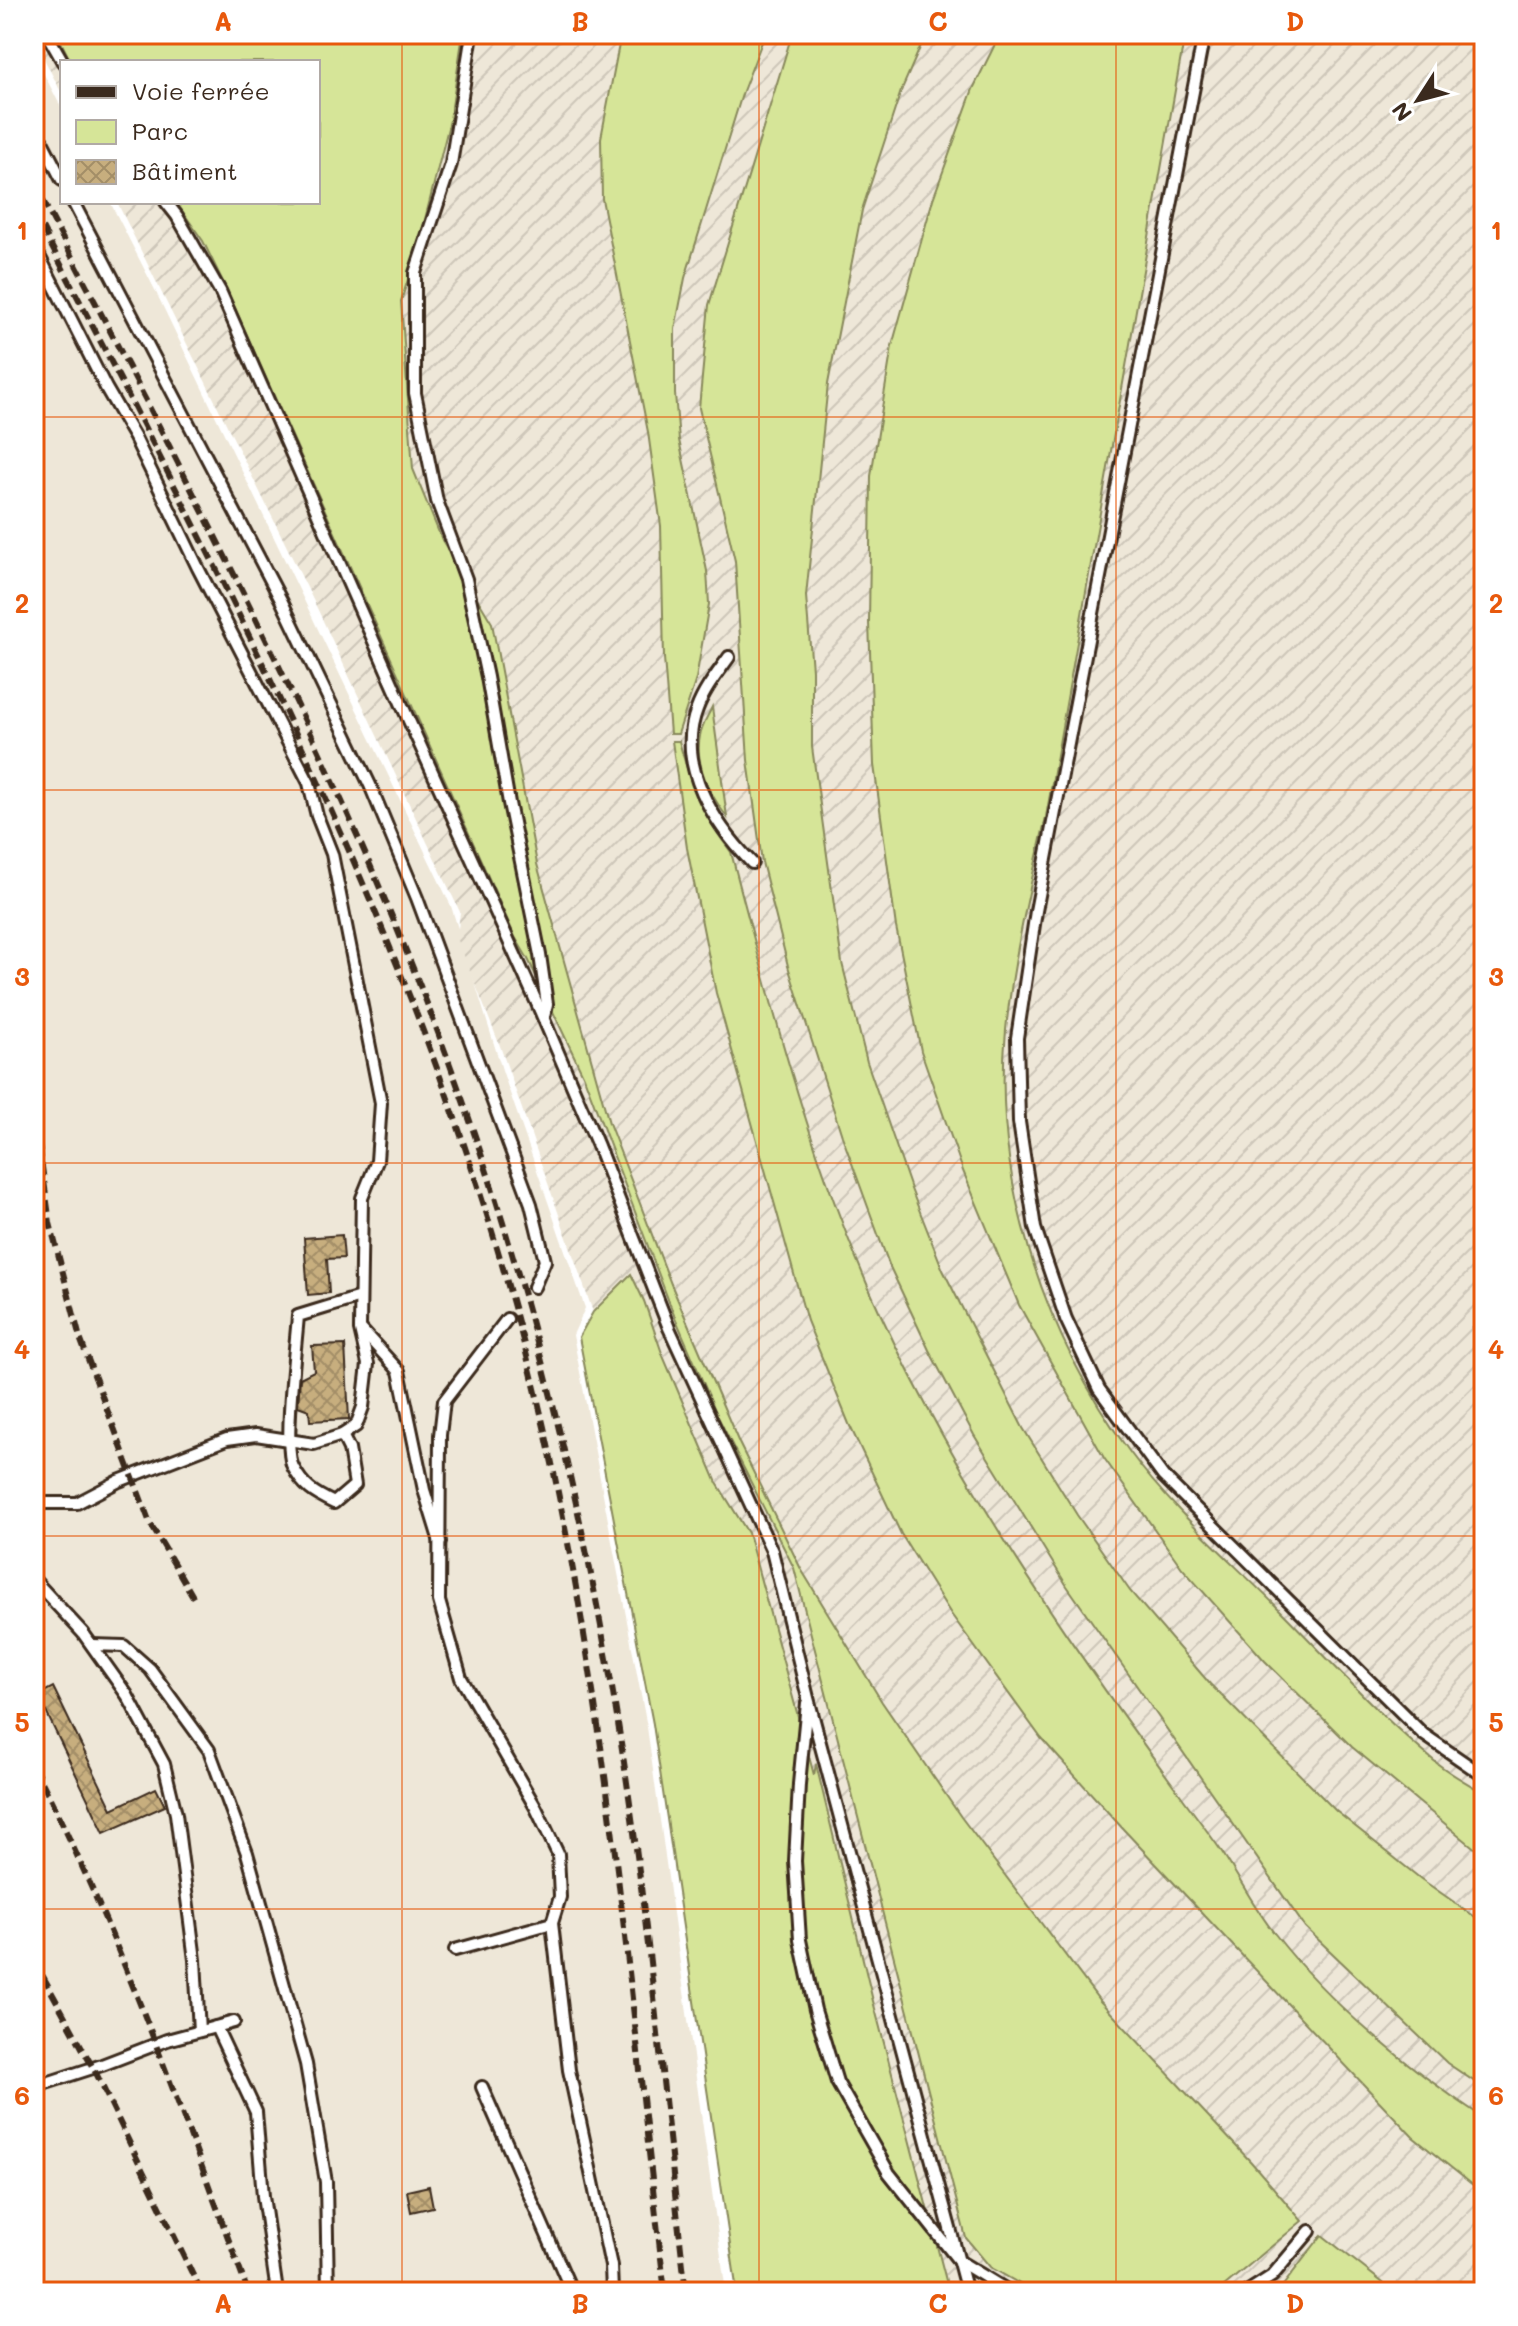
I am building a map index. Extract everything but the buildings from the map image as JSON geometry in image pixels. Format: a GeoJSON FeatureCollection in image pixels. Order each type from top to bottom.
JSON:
{"type":"FeatureCollection","features":[{"type":"Feature","properties":{"kind":"lane"},"geometry":{"type":"LineString","coordinates":[[47,34],[62,60]]}},
{"type":"Feature","properties":{"kind":"lane"},"geometry":{"type":"LineString","coordinates":[[472,34],[451,164],[415,273],[415,393],[437,501],[466,579],[487,677],[540,955],[547,1004],[543,1018]]}},
{"type":"Feature","properties":{"kind":"lane"},"geometry":{"type":"LineString","coordinates":[[1204,34],[1036,911],[1017,1038],[1019,1122],[1035,1228],[1066,1319],[1099,1389],[1163,1476],[1423,1734],[1484,1776]]}},
{"type":"Feature","properties":{"kind":"lane"},"geometry":{"type":"LineString","coordinates":[[34,126],[60,176]]}},
{"type":"Feature","properties":{"kind":"lane"},"geometry":{"type":"LineString","coordinates":[[74,204],[282,602],[370,785],[417,898],[531,1204],[545,1261],[534,1287]]}},
{"type":"Feature","properties":{"kind":"lane"},"geometry":{"type":"LineString","coordinates":[[168,204],[220,291],[543,1018],[598,1146],[669,1328],[772,1551],[808,1698],[967,2292]]}},
{"type":"Feature","properties":{"kind":"lane"},"geometry":{"type":"LineString","coordinates":[[34,246],[309,783],[317,816],[332,854],[381,1103],[377,1161],[362,1198],[360,1328],[368,1364],[363,1407],[356,1426],[342,1435],[314,1444],[256,1435],[227,1439],[119,1481],[77,1503],[34,1503]]}},
{"type":"Feature","properties":{"kind":"lane"},"geometry":{"type":"LineString","coordinates":[[729,657],[696,710],[690,752],[712,812],[733,843],[752,863]]}},
{"type":"Feature","properties":{"kind":"lane"},"geometry":{"type":"LineString","coordinates":[[342,1435],[349,1449],[355,1485],[334,1503],[309,1491],[291,1464],[289,1441],[298,1316],[360,1297]]}},
{"type":"Feature","properties":{"kind":"lane"},"geometry":{"type":"LineString","coordinates":[[507,1319],[444,1401],[440,1435],[439,1601],[461,1678],[536,1808],[558,1854],[560,1897],[552,1923],[569,2070],[611,2266],[612,2292]]}},
{"type":"Feature","properties":{"kind":"lane"},"geometry":{"type":"LineString","coordinates":[[360,1328],[399,1371],[424,1490],[440,1542]]}},
{"type":"Feature","properties":{"kind":"lane"},"geometry":{"type":"LineString","coordinates":[[34,1580],[92,1645],[127,1695],[164,1764],[178,1829],[195,1960],[199,2031]]}},
{"type":"Feature","properties":{"kind":"lane"},"geometry":{"type":"LineString","coordinates":[[92,1645],[124,1646],[150,1669],[209,1750],[247,1853],[306,2064],[326,2182],[328,2292]]}},
{"type":"Feature","properties":{"kind":"lane"},"geometry":{"type":"LineString","coordinates":[[808,1698],[795,1861],[800,1940],[815,2010],[837,2082],[889,2173],[959,2261],[1010,2292]]}},
{"type":"Feature","properties":{"kind":"lane"},"geometry":{"type":"LineString","coordinates":[[455,1950],[552,1923]]}},
{"type":"Feature","properties":{"kind":"lane"},"geometry":{"type":"LineString","coordinates":[[34,2087],[167,2040],[234,2022]]}},
{"type":"Feature","properties":{"kind":"lane"},"geometry":{"type":"LineString","coordinates":[[216,2027],[256,2112],[263,2196],[277,2292]]}},
{"type":"Feature","properties":{"kind":"lane"},"geometry":{"type":"LineString","coordinates":[[482,2087],[572,2292]]}},
{"type":"Feature","properties":{"kind":"lane"},"geometry":{"type":"LineString","coordinates":[[1247,2292],[1272,2276],[1310,2231]]}},
{"type":"Feature","properties":{"kind":"shaded area"},"geometry":{"type":"Polygon","coordinates":[[[34,34],[1484,34],[1484,2292],[737,2292],[652,1719],[579,1337],[593,1312],[500,1046],[457,938],[460,912],[317,608],[118,204],[320,204],[320,60],[60,60],[60,90],[34,34]]]}},
{"type":"Feature","properties":{"kind":"shaded area"},"geometry":{"type":"Polygon","coordinates":[[[34,55],[60,105],[60,204],[111,204],[451,906],[503,1073],[585,1308],[573,1335],[647,1727],[726,2292],[34,2292],[34,55]]]}},
{"type":"Feature","properties":{"kind":"green space"},"geometry":{"type":"Polygon","coordinates":[[[57,34],[463,34],[450,120],[416,255],[401,301],[413,469],[442,540],[492,623],[537,864],[609,1123],[671,1284],[739,1443],[801,1569],[882,1702],[961,1817],[1100,2001],[1302,2221],[1217,2292],[1034,2292],[990,2267],[966,2238],[794,1568],[718,1417],[674,1315],[584,1077],[515,937],[226,288],[203,241],[177,204],[320,204],[320,60],[70,60],[57,34]]]}},
{"type":"Feature","properties":{"kind":"green space"},"geometry":{"type":"Polygon","coordinates":[[[621,34],[765,34],[743,91],[685,278],[675,329],[679,440],[707,571],[709,604],[696,679],[678,734],[670,734],[664,658],[661,526],[648,432],[602,199],[601,138],[621,34]]]}},
{"type":"Feature","properties":{"kind":"green space"},"geometry":{"type":"Polygon","coordinates":[[[792,34],[926,34],[901,91],[862,210],[828,384],[806,596],[812,670],[812,747],[842,963],[867,1062],[943,1270],[1023,1428],[1077,1515],[1130,1591],[1210,1684],[1336,1811],[1421,1879],[1484,1923],[1484,2088],[1447,2063],[1305,1927],[1067,1586],[974,1435],[929,1350],[890,1267],[842,1136],[788,966],[762,862],[748,760],[735,561],[699,408],[709,305],[792,34]]]}},
{"type":"Feature","properties":{"kind":"green space"},"geometry":{"type":"Polygon","coordinates":[[[1000,34],[1185,34],[1046,817],[1009,1003],[1004,1086],[1007,1141],[1016,1197],[1030,1251],[1048,1305],[1071,1356],[1098,1405],[1129,1451],[1180,1511],[1374,1707],[1438,1764],[1484,1793],[1484,1856],[1352,1747],[1265,1661],[1182,1568],[1104,1458],[1019,1305],[963,1171],[921,1051],[896,927],[874,765],[869,622],[871,476],[892,346],[933,199],[973,89],[1000,34]]]}},
{"type":"Feature","properties":{"kind":"green space"},"geometry":{"type":"Polygon","coordinates":[[[712,707],[727,817],[709,789],[699,757],[701,732],[712,707]]]}},
{"type":"Feature","properties":{"kind":"green space"},"geometry":{"type":"Polygon","coordinates":[[[672,741],[679,741],[699,800],[731,852],[775,1016],[845,1232],[899,1353],[934,1419],[971,1485],[1051,1612],[1217,1845],[1275,1934],[1320,1986],[1372,2034],[1427,2079],[1484,2118],[1484,2194],[1413,2137],[1041,1738],[951,1614],[901,1534],[849,1424],[807,1321],[716,993],[687,848],[672,741]]]}},
{"type":"Feature","properties":{"kind":"green space"},"geometry":{"type":"Polygon","coordinates":[[[631,1274],[717,1483],[748,1533],[814,1775],[816,1764],[873,2001],[949,2292],[737,2292],[653,1724],[579,1337],[593,1312],[631,1274]]]}},
{"type":"Feature","properties":{"kind":"green space"},"geometry":{"type":"Polygon","coordinates":[[[1322,2235],[1392,2290],[1278,2292],[1322,2235]]]}},
{"type":"Feature","properties":{"kind":"railway"},"geometry":{"type":"LineString","coordinates":[[34,183],[229,565],[351,822],[407,954],[458,1087],[503,1223],[547,1381],[572,1487],[619,1728],[651,1969],[686,2292]]}},
{"type":"Feature","properties":{"kind":"railway"},"geometry":{"type":"LineString","coordinates":[[34,212],[172,482],[306,755],[424,1033],[475,1176],[518,1322],[547,1441],[592,1682],[624,1926],[665,2292]]}},
{"type":"Feature","properties":{"kind":"railway"},"geometry":{"type":"LineString","coordinates":[[34,1111],[50,1223],[80,1338],[150,1523],[195,1600]]}},
{"type":"Feature","properties":{"kind":"railway"},"geometry":{"type":"LineString","coordinates":[[34,1766],[122,1960],[248,2292]]}},
{"type":"Feature","properties":{"kind":"railway"},"geometry":{"type":"LineString","coordinates":[[34,1960],[97,2075],[201,2292]]}}]}
